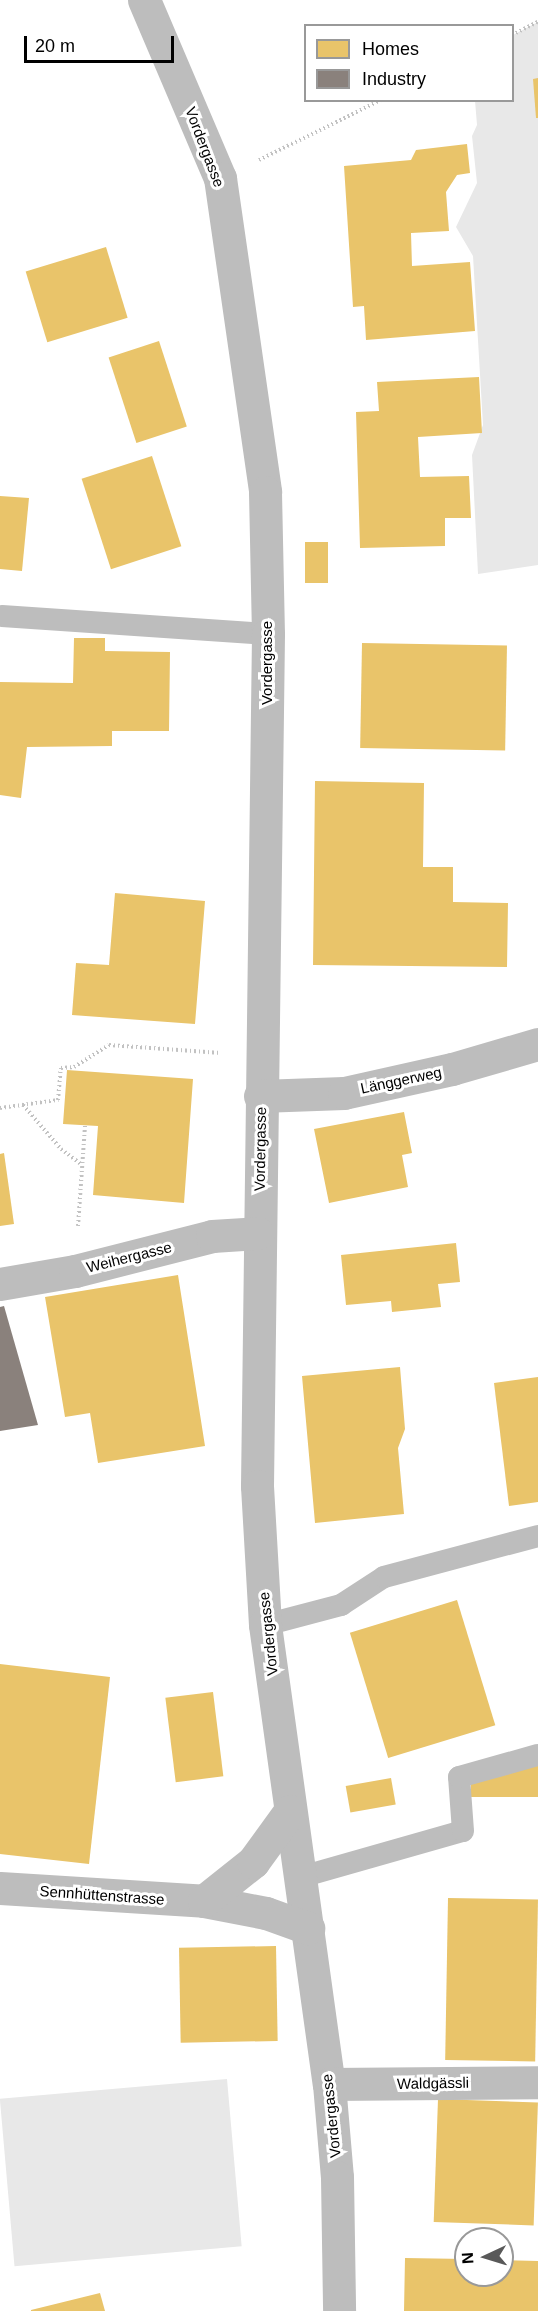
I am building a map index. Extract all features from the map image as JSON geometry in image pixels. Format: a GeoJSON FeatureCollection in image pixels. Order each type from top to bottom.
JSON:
{"type":"FeatureCollection","features":[{"type":"Feature","properties":{"kind":"street","name":"Vordergasse"},"geometry":{"type":"LineString","coordinates":[[144,0],[220,178],[265,492],[268,634],[258,1233],[257,1485],[265,1625],[328,2084],[337,2177],[339,2311]]}},
{"type":"Feature","properties":{"kind":"street","name":"Länggerweg"},"geometry":{"type":"LineString","coordinates":[[260,1096],[345,1093],[452,1069],[538,1044]]}},
{"type":"Feature","properties":{"kind":"street","name":"Weihergasse"},"geometry":{"type":"LineString","coordinates":[[0,1284],[75,1271],[212,1236],[258,1233]]}},
{"type":"Feature","properties":{"kind":"street"},"geometry":{"type":"LineString","coordinates":[[204,1901],[253,1862],[290,1811]]}},
{"type":"Feature","properties":{"kind":"street","name":"Sennhüttenstrasse"},"geometry":{"type":"LineString","coordinates":[[0,1888],[204,1901],[266,1913],[308,1928]]}},
{"type":"Feature","properties":{"kind":"street","name":"Waldgässli"},"geometry":{"type":"LineString","coordinates":[[328,2084],[538,2082]]}},
{"type":"Feature","properties":{"kind":"lane"},"geometry":{"type":"LineString","coordinates":[[2,616],[268,634]]}},
{"type":"Feature","properties":{"kind":"lane"},"geometry":{"type":"LineString","coordinates":[[265,1625],[341,1605],[384,1577],[538,1536]]}},
{"type":"Feature","properties":{"kind":"lane"},"geometry":{"type":"LineString","coordinates":[[301,1877],[463,1831],[459,1778],[538,1755]]}},
{"type":"Feature","properties":{"kind":"path"},"geometry":{"type":"LineString","coordinates":[[514,34],[538,22]]}},
{"type":"Feature","properties":{"kind":"path"},"geometry":{"type":"LineString","coordinates":[[220,178],[377,102]]}},
{"type":"Feature","properties":{"kind":"path"},"geometry":{"type":"LineString","coordinates":[[0,1108],[58,1100],[61,1068],[74,1067],[109,1045],[261,1056]]}},
{"type":"Feature","properties":{"kind":"path"},"geometry":{"type":"LineString","coordinates":[[23,1105],[61,1149],[82,1164]]}},
{"type":"Feature","properties":{"kind":"path"},"geometry":{"type":"LineString","coordinates":[[78,1232],[85,1125]]}},
{"type":"Feature","properties":{"kind":"shaded area"},"geometry":{"type":"Polygon","coordinates":[[[538,22],[538,565],[478,574],[472,455],[483,425],[473,256],[456,227],[477,183],[472,136],[477,125],[475,102],[514,102],[514,34],[538,22]]]}},
{"type":"Feature","properties":{"kind":"shaded area"},"geometry":{"type":"Polygon","coordinates":[[[227,2079],[242,2246],[15,2266],[0,2099],[227,2079]]]}},
{"type":"Feature","properties":{"kind":"building: Homes"},"geometry":{"type":"Polygon","coordinates":[[[538,78],[538,118],[536,118],[533,79],[538,78]]]}},
{"type":"Feature","properties":{"kind":"building: Homes"},"geometry":{"type":"Polygon","coordinates":[[[467,144],[470,173],[457,175],[446,192],[449,231],[411,233],[412,266],[470,262],[475,331],[366,340],[364,306],[353,307],[344,166],[411,160],[416,150],[467,144]]]}},
{"type":"Feature","properties":{"kind":"building: Homes"},"geometry":{"type":"Polygon","coordinates":[[[106,247],[128,318],[47,342],[26,272],[106,247]]]}},
{"type":"Feature","properties":{"kind":"building: Homes"},"geometry":{"type":"Polygon","coordinates":[[[159,341],[187,427],[136,443],[109,357],[159,341]]]}},
{"type":"Feature","properties":{"kind":"building: Homes"},"geometry":{"type":"Polygon","coordinates":[[[479,377],[482,433],[418,437],[420,477],[469,476],[471,518],[445,518],[445,546],[360,548],[356,412],[379,411],[377,382],[479,377]]]}},
{"type":"Feature","properties":{"kind":"building: Homes"},"geometry":{"type":"Polygon","coordinates":[[[152,456],[181,546],[111,569],[82,479],[152,456]]]}},
{"type":"Feature","properties":{"kind":"building: Homes"},"geometry":{"type":"Polygon","coordinates":[[[0,496],[29,498],[22,571],[0,569],[0,496]]]}},
{"type":"Feature","properties":{"kind":"building: Homes"},"geometry":{"type":"Polygon","coordinates":[[[305,542],[328,542],[328,583],[305,583],[305,542]]]}},
{"type":"Feature","properties":{"kind":"building: Homes"},"geometry":{"type":"Polygon","coordinates":[[[74,638],[105,638],[105,651],[170,652],[169,731],[112,731],[112,746],[27,747],[21,798],[0,795],[0,682],[73,683],[74,638]]]}},
{"type":"Feature","properties":{"kind":"building: Homes"},"geometry":{"type":"Polygon","coordinates":[[[362,643],[507,646],[505,751],[360,748],[362,643]]]}},
{"type":"Feature","properties":{"kind":"building: Homes"},"geometry":{"type":"Polygon","coordinates":[[[315,781],[424,783],[423,867],[453,867],[453,902],[508,903],[507,967],[313,965],[315,781]]]}},
{"type":"Feature","properties":{"kind":"building: Homes"},"geometry":{"type":"Polygon","coordinates":[[[115,893],[205,901],[195,1024],[72,1015],[76,963],[109,965],[115,893]]]}},
{"type":"Feature","properties":{"kind":"building: Homes"},"geometry":{"type":"Polygon","coordinates":[[[67,1070],[193,1079],[184,1203],[93,1195],[98,1126],[63,1124],[67,1070]]]}},
{"type":"Feature","properties":{"kind":"building: Homes"},"geometry":{"type":"Polygon","coordinates":[[[404,1112],[412,1153],[402,1155],[408,1187],[329,1203],[314,1129],[404,1112]]]}},
{"type":"Feature","properties":{"kind":"building: Homes"},"geometry":{"type":"Polygon","coordinates":[[[4,1153],[14,1224],[0,1226],[0,1154],[4,1153]]]}},
{"type":"Feature","properties":{"kind":"building: Homes"},"geometry":{"type":"Polygon","coordinates":[[[456,1243],[460,1282],[438,1284],[441,1307],[392,1312],[391,1301],[346,1305],[341,1255],[456,1243]]]}},
{"type":"Feature","properties":{"kind":"building: Homes"},"geometry":{"type":"Polygon","coordinates":[[[178,1275],[205,1446],[98,1463],[90,1413],[65,1417],[45,1297],[178,1275]]]}},
{"type":"Feature","properties":{"kind":"building: Homes"},"geometry":{"type":"Polygon","coordinates":[[[400,1367],[405,1429],[398,1448],[404,1514],[315,1523],[302,1376],[400,1367]]]}},
{"type":"Feature","properties":{"kind":"building: Homes"},"geometry":{"type":"Polygon","coordinates":[[[538,1377],[538,1502],[509,1506],[494,1383],[538,1377]]]}},
{"type":"Feature","properties":{"kind":"building: Homes"},"geometry":{"type":"Polygon","coordinates":[[[457,1600],[495,1725],[388,1758],[350,1633],[457,1600]]]}},
{"type":"Feature","properties":{"kind":"building: Homes"},"geometry":{"type":"Polygon","coordinates":[[[0,1664],[110,1677],[89,1864],[0,1854],[0,1664]]]}},
{"type":"Feature","properties":{"kind":"building: Homes"},"geometry":{"type":"Polygon","coordinates":[[[213,1692],[223,1776],[176,1782],[165,1698],[213,1692]]]}},
{"type":"Feature","properties":{"kind":"building: Homes"},"geometry":{"type":"Polygon","coordinates":[[[471,1765],[538,1765],[538,1797],[471,1797],[471,1765]]]}},
{"type":"Feature","properties":{"kind":"building: Homes"},"geometry":{"type":"Polygon","coordinates":[[[391,1778],[396,1805],[350,1813],[346,1786],[391,1778]]]}},
{"type":"Feature","properties":{"kind":"building: Homes"},"geometry":{"type":"Polygon","coordinates":[[[448,1898],[538,1900],[535,2062],[445,2060],[448,1898]]]}},
{"type":"Feature","properties":{"kind":"building: Homes"},"geometry":{"type":"Polygon","coordinates":[[[276,1946],[278,2041],[181,2043],[179,1948],[276,1946]]]}},
{"type":"Feature","properties":{"kind":"building: Homes"},"geometry":{"type":"Polygon","coordinates":[[[438,2099],[538,2102],[534,2225],[434,2222],[438,2099]]]}},
{"type":"Feature","properties":{"kind":"building: Homes"},"geometry":{"type":"Polygon","coordinates":[[[405,2258],[454,2259],[454,2287],[514,2287],[514,2260],[538,2261],[538,2311],[404,2311],[405,2258]]]}},
{"type":"Feature","properties":{"kind":"building: Homes"},"geometry":{"type":"Polygon","coordinates":[[[100,2293],[105,2311],[31,2311],[31,2310],[100,2293]]]}},
{"type":"Feature","properties":{"kind":"building: Industry"},"geometry":{"type":"Polygon","coordinates":[[[4,1306],[38,1425],[0,1431],[0,1307],[4,1306]]]}}]}
